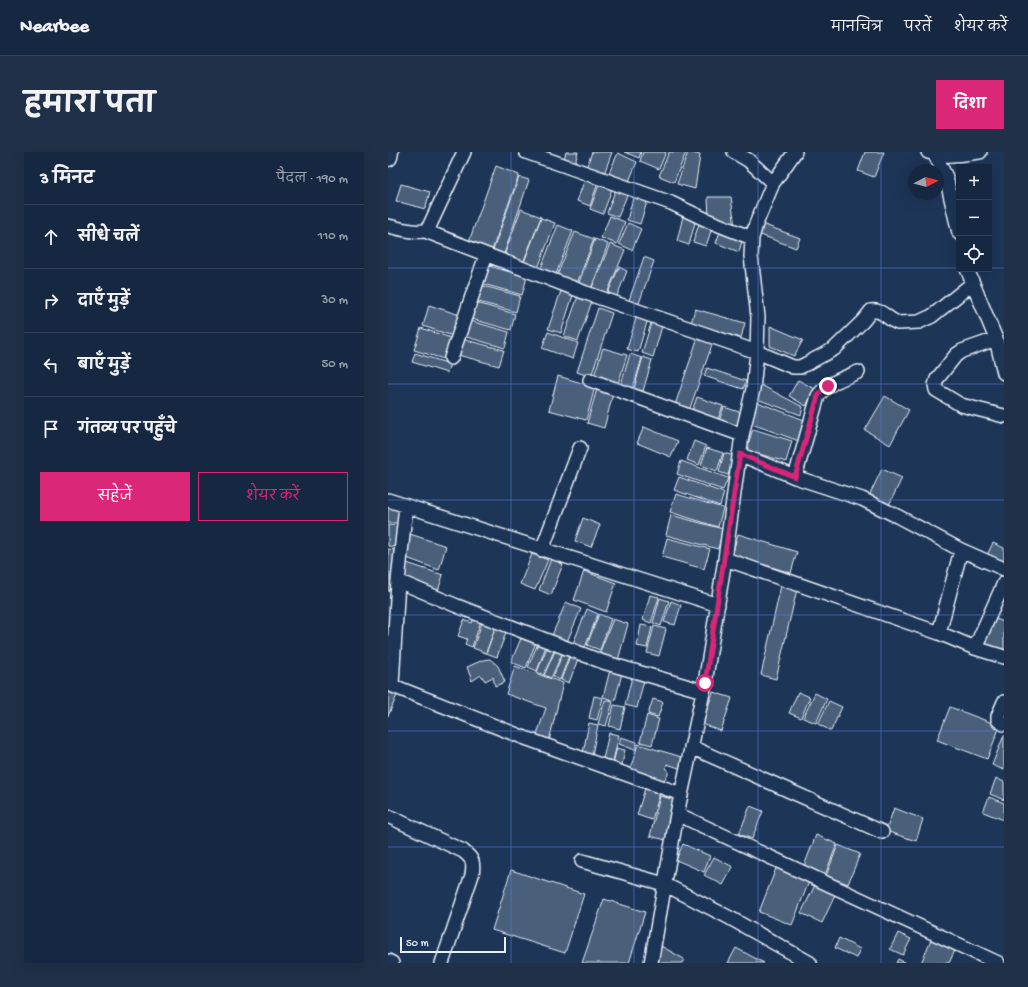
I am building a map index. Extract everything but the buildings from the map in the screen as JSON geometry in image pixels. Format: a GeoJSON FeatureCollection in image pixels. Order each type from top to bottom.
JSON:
{"type":"FeatureCollection","features":[{"type":"Feature","properties":{"kind":"street"},"geometry":{"type":"LineString","coordinates":[[388,157],[389,152]]}},
{"type":"Feature","properties":{"kind":"street"},"geometry":{"type":"LineString","coordinates":[[425,231],[430,224],[464,152]]}},
{"type":"Feature","properties":{"kind":"street"},"geometry":{"type":"LineString","coordinates":[[526,152],[671,203],[709,221],[752,238]]}},
{"type":"Feature","properties":{"kind":"street"},"geometry":{"type":"LineString","coordinates":[[734,152],[748,160],[774,183]]}},
{"type":"Feature","properties":{"kind":"street"},"geometry":{"type":"LineString","coordinates":[[653,962],[664,884],[703,691],[718,605],[742,435],[752,389],[757,352],[758,317],[751,256],[752,238],[756,224],[774,183],[795,152]]}},
{"type":"Feature","properties":{"kind":"street"},"geometry":{"type":"LineString","coordinates":[[932,153],[960,155],[980,152]]}},
{"type":"Feature","properties":{"kind":"street"},"geometry":{"type":"LineString","coordinates":[[932,153],[946,177],[956,220]]}},
{"type":"Feature","properties":{"kind":"street"},"geometry":{"type":"LineString","coordinates":[[388,226],[419,232],[425,231],[586,293],[757,352],[793,367],[800,367],[834,349],[863,321],[871,311],[876,310],[881,312],[894,322],[924,320],[932,316],[973,283]]}},
{"type":"Feature","properties":{"kind":"street"},"geometry":{"type":"LineString","coordinates":[[451,358],[486,255]]}},
{"type":"Feature","properties":{"kind":"street"},"geometry":{"type":"LineString","coordinates":[[968,272],[996,339],[1004,373]]}},
{"type":"Feature","properties":{"kind":"street"},"geometry":{"type":"LineString","coordinates":[[996,339],[962,351],[956,355],[937,379],[935,385],[936,390],[961,405],[1004,416]]}},
{"type":"Feature","properties":{"kind":"street"},"geometry":{"type":"LineString","coordinates":[[795,477],[818,396],[822,390],[828,386],[858,372]]}},
{"type":"Feature","properties":{"kind":"street"},"geometry":{"type":"LineString","coordinates":[[590,380],[742,435]]}},
{"type":"Feature","properties":{"kind":"street"},"geometry":{"type":"LineString","coordinates":[[542,550],[580,448]]}},
{"type":"Feature","properties":{"kind":"street"},"geometry":{"type":"LineString","coordinates":[[740,454],[795,477],[862,499],[961,550],[1004,569]]}},
{"type":"Feature","properties":{"kind":"street"},"geometry":{"type":"LineString","coordinates":[[388,500],[718,605]]}},
{"type":"Feature","properties":{"kind":"street"},"geometry":{"type":"LineString","coordinates":[[406,506],[398,581],[390,685],[525,738],[681,794]]}},
{"type":"Feature","properties":{"kind":"street"},"geometry":{"type":"LineString","coordinates":[[939,633],[961,550]]}},
{"type":"Feature","properties":{"kind":"street"},"geometry":{"type":"LineString","coordinates":[[725,558],[939,633],[975,648],[1004,657]]}},
{"type":"Feature","properties":{"kind":"street"},"geometry":{"type":"LineString","coordinates":[[398,581],[457,606],[598,660],[703,691]]}},
{"type":"Feature","properties":{"kind":"street"},"geometry":{"type":"LineString","coordinates":[[975,648],[1004,583]]}},
{"type":"Feature","properties":{"kind":"street"},"geometry":{"type":"LineString","coordinates":[[1004,702],[998,716],[998,720],[1004,724]]}},
{"type":"Feature","properties":{"kind":"street"},"geometry":{"type":"LineString","coordinates":[[691,747],[882,832]]}},
{"type":"Feature","properties":{"kind":"street"},"geometry":{"type":"LineString","coordinates":[[677,814],[998,963]]}},
{"type":"Feature","properties":{"kind":"street"},"geometry":{"type":"LineString","coordinates":[[388,816],[463,851],[471,858],[473,866],[472,875],[442,963]]}},
{"type":"Feature","properties":{"kind":"street"},"geometry":{"type":"LineString","coordinates":[[582,861],[664,884],[730,918],[810,963]]}},
{"type":"Feature","properties":{"kind":"street"},"geometry":{"type":"LineString","coordinates":[[388,961],[392,963]]}},
{"type":"Feature","properties":{"kind":"route"},"geometry":{"type":"LineString","coordinates":[[705,683],[740,454],[795,477],[818,396],[822,390],[828,386]]}}]}
